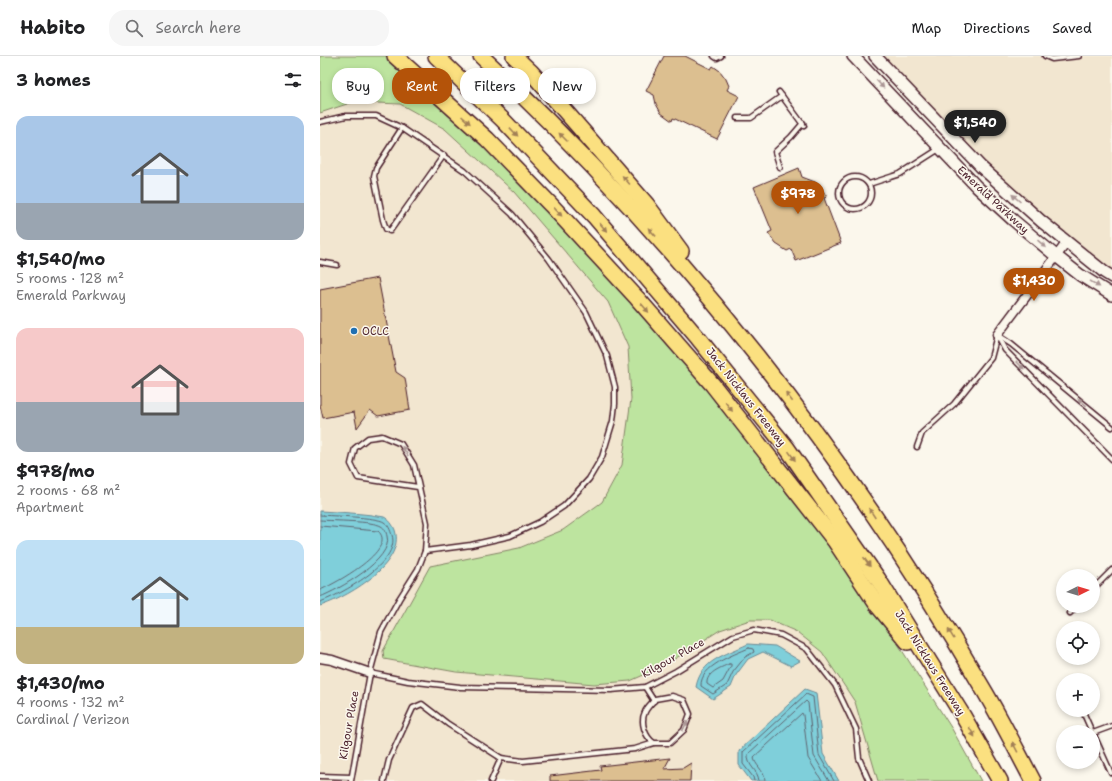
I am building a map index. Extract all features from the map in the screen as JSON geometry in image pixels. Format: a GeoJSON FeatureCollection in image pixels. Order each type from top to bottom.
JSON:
{"type":"FeatureCollection","features":[{"type":"Feature","properties":{"kind":"highway"},"geometry":{"type":"LineString","coordinates":[[395,56],[487,139],[551,205],[637,298],[712,384],[835,541],[878,606],[940,680]]}},
{"type":"Feature","properties":{"kind":"highway","name":"Jack Nicklaus Freeway"},"geometry":{"type":"LineString","coordinates":[[436,56],[503,120],[583,205],[698,338],[786,448],[878,579],[1000,781]]}},
{"type":"Feature","properties":{"kind":"highway"},"geometry":{"type":"LineString","coordinates":[[481,56],[578,151],[662,242],[750,346]]}},
{"type":"Feature","properties":{"kind":"highway"},"geometry":{"type":"LineString","coordinates":[[514,56],[531,72],[647,204],[750,346],[857,489],[940,617],[986,693],[1033,781]]}},
{"type":"Feature","properties":{"kind":"main road","name":"Emerald Parkway"},"geometry":{"type":"LineString","coordinates":[[853,56],[977,187],[1012,220],[1080,275],[1112,295]]}},
{"type":"Feature","properties":{"kind":"main road","name":"Emerald Parkway"},"geometry":{"type":"LineString","coordinates":[[875,56],[981,167],[1041,221],[1104,272],[1112,276]]}},
{"type":"Feature","properties":{"kind":"street"},"geometry":{"type":"LineString","coordinates":[[997,335],[1067,242]]}},
{"type":"Feature","properties":{"kind":"street","name":"Kilgour Place"},"geometry":{"type":"LineString","coordinates":[[320,658],[332,660],[370,673]]}},
{"type":"Feature","properties":{"kind":"lane"},"geometry":{"type":"LineString","coordinates":[[714,56],[717,58],[721,56]]}},
{"type":"Feature","properties":{"kind":"lane"},"geometry":{"type":"LineString","coordinates":[[1045,56],[1052,59],[1079,56]]}},
{"type":"Feature","properties":{"kind":"lane"},"geometry":{"type":"LineString","coordinates":[[738,118],[751,118],[780,94],[804,124],[775,152],[780,167]]}},
{"type":"Feature","properties":{"kind":"lane"},"geometry":{"type":"LineString","coordinates":[[320,122],[346,116],[376,116],[402,128],[466,171],[512,214],[549,259],[586,312],[608,356],[614,387],[615,404],[613,421],[602,457],[589,479],[564,506],[540,522],[510,536],[470,545],[425,551]]}},
{"type":"Feature","properties":{"kind":"lane"},"geometry":{"type":"LineString","coordinates":[[402,128],[376,168],[374,176],[386,229],[390,231],[444,155]]}},
{"type":"Feature","properties":{"kind":"lane"},"geometry":{"type":"LineString","coordinates":[[868,184],[900,174],[940,148]]}},
{"type":"Feature","properties":{"kind":"lane"},"geometry":{"type":"LineString","coordinates":[[852,177],[858,177],[862,178],[868,184],[871,197],[865,206],[854,210],[849,209],[842,203],[838,193],[844,180],[852,177]]}},
{"type":"Feature","properties":{"kind":"lane"},"geometry":{"type":"LineString","coordinates":[[320,262],[337,265]]}},
{"type":"Feature","properties":{"kind":"lane"},"geometry":{"type":"LineString","coordinates":[[997,335],[1012,344],[1112,427]]}},
{"type":"Feature","properties":{"kind":"lane"},"geometry":{"type":"LineString","coordinates":[[916,447],[922,432],[954,404],[991,358],[997,335]]}},
{"type":"Feature","properties":{"kind":"lane"},"geometry":{"type":"LineString","coordinates":[[997,335],[1005,350],[1112,459]]}},
{"type":"Feature","properties":{"kind":"lane","name":"Kilgour Place"},"geometry":{"type":"LineString","coordinates":[[351,779],[370,673],[381,632],[418,569],[425,551],[427,523],[414,465],[401,444],[382,436],[368,438],[355,448],[351,464],[358,478],[418,487]]}},
{"type":"Feature","properties":{"kind":"lane"},"geometry":{"type":"LineString","coordinates":[[1100,582],[1112,570]]}},
{"type":"Feature","properties":{"kind":"lane","name":"Kilgour Place"},"geometry":{"type":"LineString","coordinates":[[370,673],[408,681],[460,687],[611,690],[645,686],[676,670],[733,636],[754,630],[781,635],[806,649],[835,685],[856,729],[860,758],[869,781]]}},
{"type":"Feature","properties":{"kind":"lane"},"geometry":{"type":"LineString","coordinates":[[645,686],[654,701]]}},
{"type":"Feature","properties":{"kind":"lane"},"geometry":{"type":"LineString","coordinates":[[384,781],[389,760],[413,708],[422,704],[448,724],[501,758],[523,761],[635,749],[654,744],[670,743],[684,730],[690,714],[684,700],[672,696],[655,699],[645,712],[642,724],[650,740],[654,744]]}},
{"type":"Feature","properties":{"kind":"lane"},"geometry":{"type":"LineString","coordinates":[[1100,730],[1112,726]]}},
{"type":"Feature","properties":{"kind":"lane"},"geometry":{"type":"LineString","coordinates":[[1100,749],[1111,773]]}},
{"type":"Feature","properties":{"kind":"lane"},"geometry":{"type":"LineString","coordinates":[[491,781],[501,758]]}},
{"type":"Feature","properties":{"kind":"lane"},"geometry":{"type":"LineString","coordinates":[[320,776],[351,779]]}},
{"type":"Feature","properties":{"kind":"shaded area"},"geometry":{"type":"Polygon","coordinates":[[[875,56],[1112,56],[1112,277],[1041,221],[875,56]]]}},
{"type":"Feature","properties":{"kind":"shaded area"},"geometry":{"type":"Polygon","coordinates":[[[347,104],[400,104],[445,129],[514,192],[608,302],[628,347],[631,399],[622,465],[602,502],[563,530],[519,548],[430,566],[384,659],[456,672],[594,684],[630,681],[662,667],[720,630],[750,620],[769,620],[797,632],[822,652],[855,702],[878,781],[320,781],[320,113],[347,104]]]}},
{"type":"Feature","properties":{"kind":"green space"},"geometry":{"type":"Polygon","coordinates":[[[320,56],[386,56],[400,68],[392,68],[392,104],[384,103],[384,68],[332,68],[332,104],[347,104],[320,113],[320,56]]]}},
{"type":"Feature","properties":{"kind":"green space"},"geometry":{"type":"Polygon","coordinates":[[[400,104],[440,104],[549,209],[671,344],[764,458],[886,625],[952,729],[981,781],[878,781],[855,702],[822,652],[797,632],[769,620],[750,620],[720,630],[662,667],[630,681],[594,684],[456,672],[384,659],[383,651],[430,566],[519,548],[563,530],[602,502],[622,465],[631,399],[628,347],[608,302],[514,192],[445,129],[400,104]]]}},
{"type":"Feature","properties":{"kind":"water"},"geometry":{"type":"Polygon","coordinates":[[[320,511],[384,517],[392,524],[395,530],[396,543],[392,555],[383,567],[371,578],[344,596],[320,606],[320,511]]]}},
{"type":"Feature","properties":{"kind":"water"},"geometry":{"type":"Polygon","coordinates":[[[748,644],[775,646],[800,661],[791,666],[763,652],[748,659],[736,675],[731,687],[713,699],[696,687],[703,670],[709,664],[723,655],[748,644]]]}},
{"type":"Feature","properties":{"kind":"water"},"geometry":{"type":"Polygon","coordinates":[[[805,689],[816,693],[823,754],[839,781],[751,781],[739,765],[739,751],[805,689]]]}},
{"type":"Feature","properties":{"kind":"building"},"geometry":{"type":"Polygon","coordinates":[[[664,56],[685,56],[711,69],[713,66],[720,71],[726,79],[729,86],[727,90],[739,96],[717,139],[673,118],[672,121],[661,113],[656,104],[654,95],[646,91],[664,56]]]}},
{"type":"Feature","properties":{"kind":"building"},"geometry":{"type":"Polygon","coordinates":[[[799,168],[802,177],[819,185],[827,197],[824,198],[841,243],[796,261],[791,249],[787,251],[776,244],[768,233],[772,231],[754,187],[799,168]]]}},
{"type":"Feature","properties":{"kind":"building","name":"OCLC"},"geometry":{"type":"Polygon","coordinates":[[[378,278],[396,372],[405,378],[410,410],[378,416],[370,410],[357,428],[354,412],[323,418],[320,405],[320,289],[378,278]]]}},
{"type":"Feature","properties":{"kind":"building"},"geometry":{"type":"Polygon","coordinates":[[[670,758],[664,769],[683,768],[691,763],[690,781],[550,781],[550,776],[601,770],[600,766],[670,758]]]}},
{"type":"Feature","properties":{"kind":"place","name":"OCLC"},"geometry":{"type":"Point","coordinates":[354,331]}}]}
